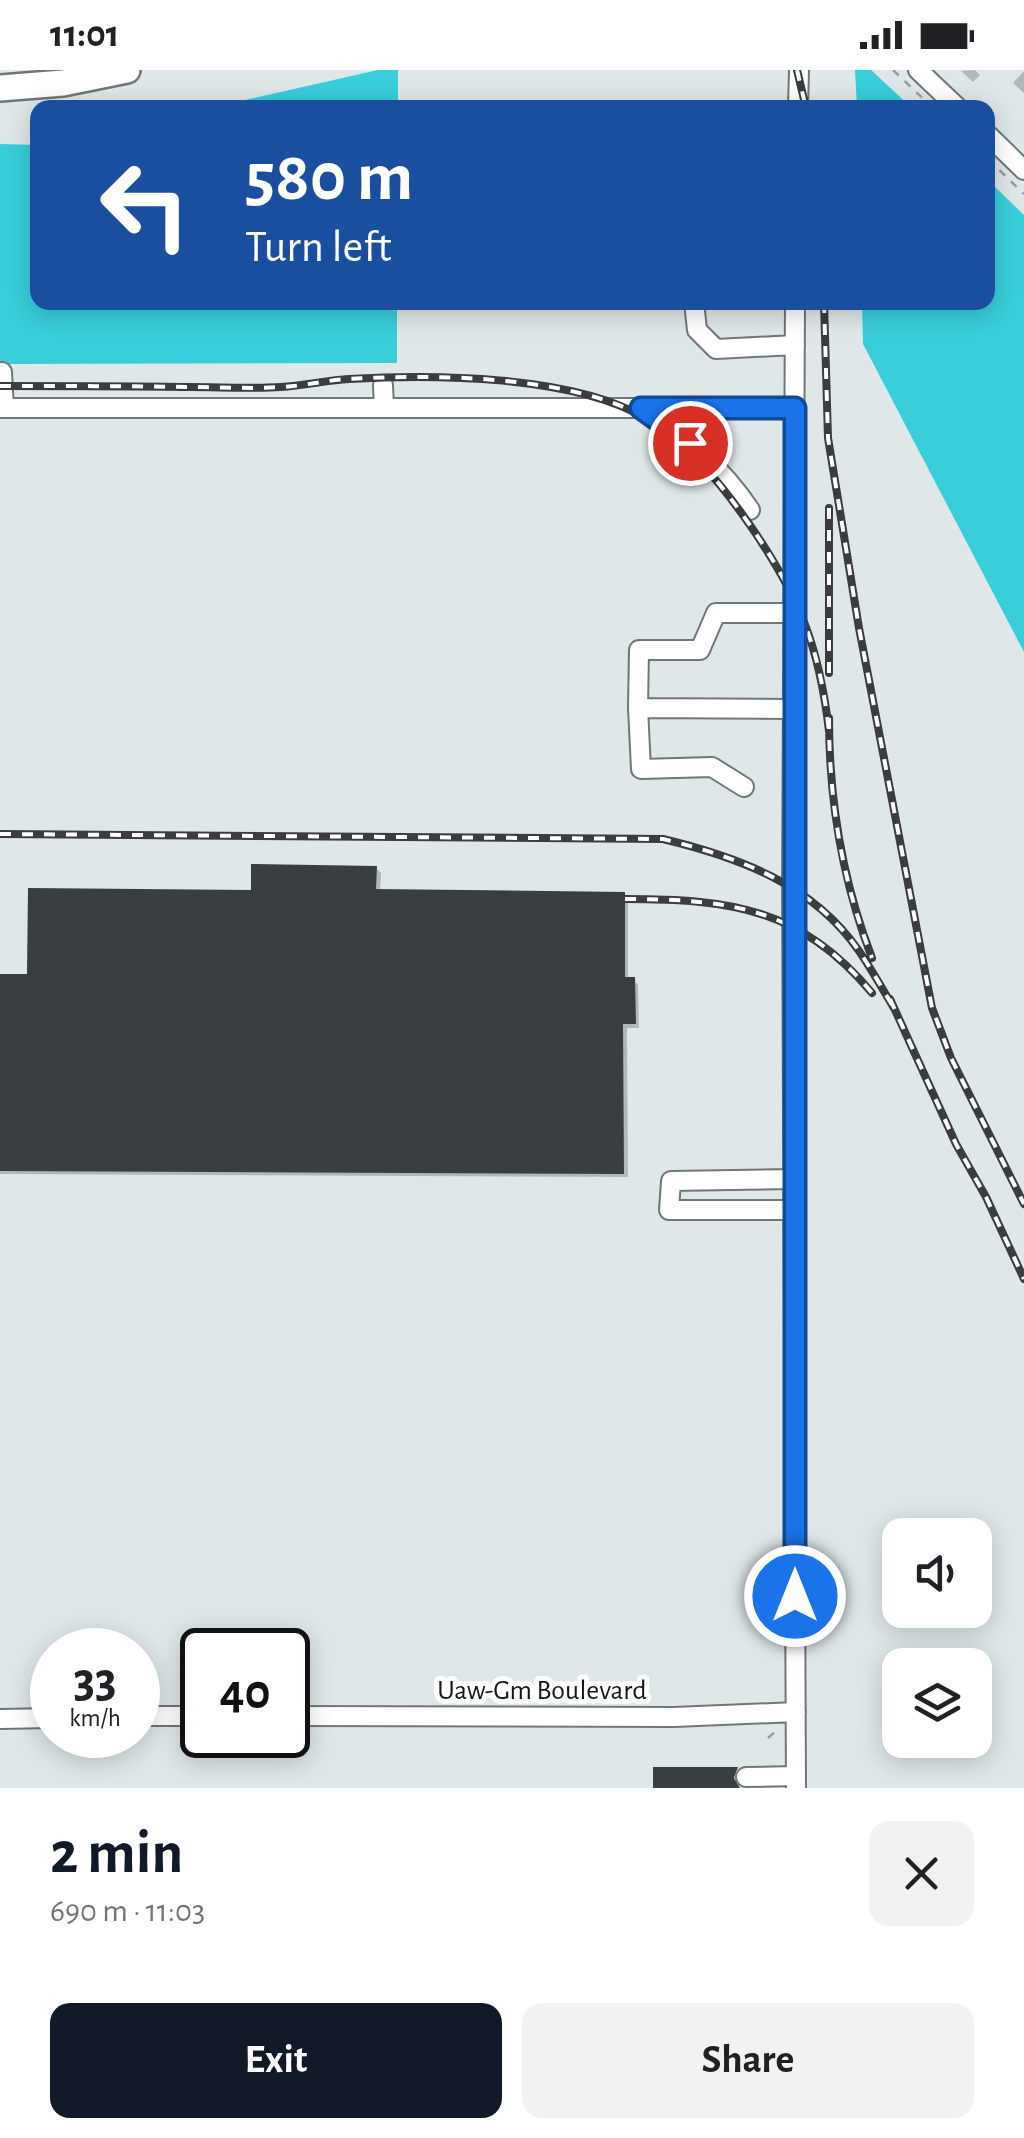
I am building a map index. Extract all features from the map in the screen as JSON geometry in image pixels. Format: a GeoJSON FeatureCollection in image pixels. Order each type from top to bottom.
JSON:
{"type":"FeatureCollection","features":[{"type":"Feature","properties":{"kind":"highway"},"geometry":{"type":"LineString","coordinates":[[0,88],[63,83],[127,70]]}},
{"type":"Feature","properties":{"kind":"street"},"geometry":{"type":"LineString","coordinates":[[798,70],[798,100]]}},
{"type":"Feature","properties":{"kind":"street"},"geometry":{"type":"LineString","coordinates":[[918,70],[950,100]]}},
{"type":"Feature","properties":{"kind":"street"},"geometry":{"type":"LineString","coordinates":[[995,143],[1024,170]]}},
{"type":"Feature","properties":{"kind":"street"},"geometry":{"type":"LineString","coordinates":[[695,310],[697,330],[716,350],[795,345]]}},
{"type":"Feature","properties":{"kind":"street"},"geometry":{"type":"LineString","coordinates":[[746,1777],[796,1782],[795,310]]}},
{"type":"Feature","properties":{"kind":"street"},"geometry":{"type":"LineString","coordinates":[[2,372],[2,408],[795,408]]}},
{"type":"Feature","properties":{"kind":"street"},"geometry":{"type":"LineString","coordinates":[[382,385],[384,408]]}},
{"type":"Feature","properties":{"kind":"street"},"geometry":{"type":"LineString","coordinates":[[641,408],[690,443],[720,471],[750,510]]}},
{"type":"Feature","properties":{"kind":"street"},"geometry":{"type":"LineString","coordinates":[[744,786],[712,767],[640,769],[639,650],[700,650],[716,613],[794,613]]}},
{"type":"Feature","properties":{"kind":"street"},"geometry":{"type":"LineString","coordinates":[[638,708],[793,709]]}},
{"type":"Feature","properties":{"kind":"street"},"geometry":{"type":"LineString","coordinates":[[794,1179],[671,1180],[668,1210],[794,1210]]}},
{"type":"Feature","properties":{"kind":"street","name":"Uaw-Gm Boulevard"},"geometry":{"type":"LineString","coordinates":[[310,1716],[796,1712]]}},
{"type":"Feature","properties":{"kind":"street"},"geometry":{"type":"LineString","coordinates":[[0,1719],[30,1718]]}},
{"type":"Feature","properties":{"kind":"path"},"geometry":{"type":"LineString","coordinates":[[893,70],[925,100]]}},
{"type":"Feature","properties":{"kind":"path"},"geometry":{"type":"LineString","coordinates":[[995,166],[1024,194]]}},
{"type":"Feature","properties":{"kind":"shaded area"},"geometry":{"type":"Polygon","coordinates":[[[378,70],[398,70],[398,100],[245,100],[378,70]]]}},
{"type":"Feature","properties":{"kind":"shaded area"},"geometry":{"type":"Polygon","coordinates":[[[855,70],[871,70],[903,100],[857,100],[855,70]]]}},
{"type":"Feature","properties":{"kind":"shaded area"},"geometry":{"type":"Polygon","coordinates":[[[0,144],[30,145],[30,310],[397,310],[397,363],[0,364],[0,144]]]}},
{"type":"Feature","properties":{"kind":"shaded area"},"geometry":{"type":"Polygon","coordinates":[[[995,187],[1024,215],[1024,652],[863,344],[862,310],[995,310],[995,187]]]}},
{"type":"Feature","properties":{"kind":"building"},"geometry":{"type":"Polygon","coordinates":[[[251,864],[377,866],[376,889],[625,892],[625,977],[635,977],[636,1024],[623,1024],[624,1174],[0,1171],[0,974],[27,974],[28,888],[251,890],[251,864]]]}},
{"type":"Feature","properties":{"kind":"building"},"geometry":{"type":"Polygon","coordinates":[[[653,1767],[738,1767],[734,1778],[740,1788],[653,1788],[653,1767]]]}},
{"type":"Feature","properties":{"kind":"railway"},"geometry":{"type":"LineString","coordinates":[[797,70],[804,100]]}},
{"type":"Feature","properties":{"kind":"railway"},"geometry":{"type":"LineString","coordinates":[[824,310],[828,438],[859,628],[932,1008],[951,1058],[1024,1204]]}},
{"type":"Feature","properties":{"kind":"railway"},"geometry":{"type":"LineString","coordinates":[[0,386],[258,388],[349,379],[461,378],[543,386],[617,404],[647,419],[692,454],[730,497],[769,554],[805,624],[820,673],[829,731]]}},
{"type":"Feature","properties":{"kind":"railway"},"geometry":{"type":"LineString","coordinates":[[829,508],[829,673]]}},
{"type":"Feature","properties":{"kind":"railway"},"geometry":{"type":"LineString","coordinates":[[829,718],[839,840],[872,958]]}},
{"type":"Feature","properties":{"kind":"railway"},"geometry":{"type":"LineString","coordinates":[[0,834],[663,839],[746,865],[797,891],[820,908],[859,951],[895,1010]]}},
{"type":"Feature","properties":{"kind":"railway"},"geometry":{"type":"LineString","coordinates":[[625,899],[698,902],[761,914],[818,942],[872,993]]}},
{"type":"Feature","properties":{"kind":"railway"},"geometry":{"type":"LineString","coordinates":[[890,999],[956,1144],[1024,1279]]}},
{"type":"Feature","properties":{"kind":"route"},"geometry":{"type":"LineString","coordinates":[[690,443],[641,408],[795,408],[792,888],[795,1596]]}}]}
